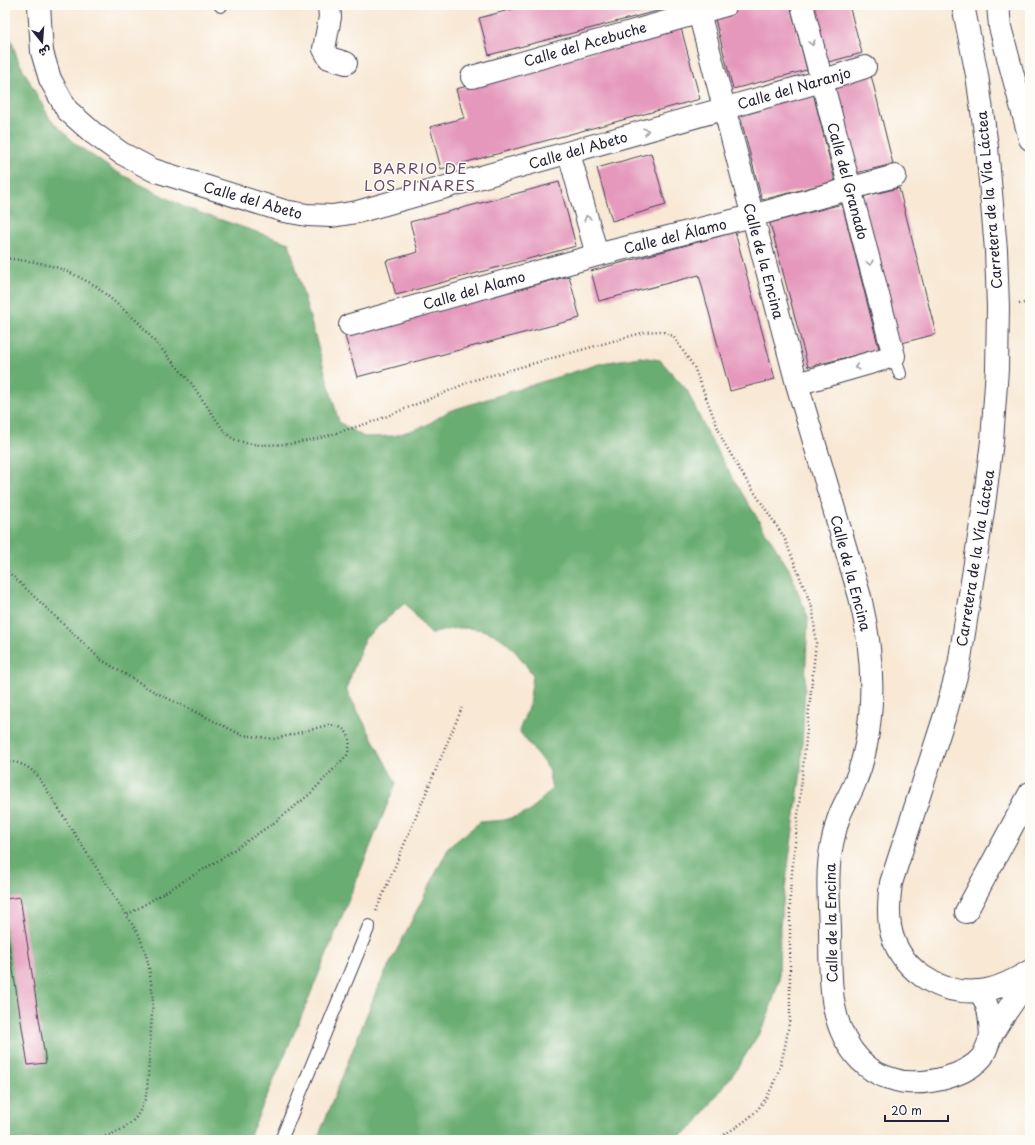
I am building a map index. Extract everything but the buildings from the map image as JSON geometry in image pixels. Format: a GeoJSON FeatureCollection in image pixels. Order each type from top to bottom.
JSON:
{"type":"FeatureCollection","features":[{"type":"Feature","properties":{"kind":"street","name":"Calle del Abeto"},"geometry":{"type":"LineString","coordinates":[[39,5],[42,52],[50,79],[67,110],[93,133],[121,153],[153,170],[284,212],[332,216],[357,212],[724,108]]}},
{"type":"Feature","properties":{"kind":"street"},"geometry":{"type":"LineString","coordinates":[[329,5],[330,17],[324,49],[329,58],[346,63]]}},
{"type":"Feature","properties":{"kind":"street","name":"Calle del Acebuche"},"geometry":{"type":"LineString","coordinates":[[472,76],[698,9],[726,5]]}},
{"type":"Feature","properties":{"kind":"street","name":"Calle del Granado"},"geometry":{"type":"LineString","coordinates":[[797,384],[897,365],[802,5]]}},
{"type":"Feature","properties":{"kind":"street","name":"Carretera de la Vía Láctea"},"geometry":{"type":"LineString","coordinates":[[963,5],[977,75],[987,147],[996,250],[998,307],[997,369],[992,441],[984,505],[959,665],[946,712],[891,883],[888,905],[890,926],[897,948],[910,967],[934,983],[953,990],[979,992],[996,988],[1019,978],[1030,971]]}},
{"type":"Feature","properties":{"kind":"street"},"geometry":{"type":"LineString","coordinates":[[998,5],[1000,27],[1026,114],[1030,139]]}},
{"type":"Feature","properties":{"kind":"street","name":"Calle de la Encina"},"geometry":{"type":"LineString","coordinates":[[698,9],[797,384],[860,597],[866,623],[870,654],[870,716],[864,753],[855,782],[839,817],[832,845],[828,874],[832,992],[834,1012],[840,1031],[852,1051],[866,1066],[883,1076],[905,1082],[931,1082],[949,1077],[967,1069],[982,1056],[1009,1005],[1030,979]]}},
{"type":"Feature","properties":{"kind":"street","name":"Calle del Naranjo"},"geometry":{"type":"LineString","coordinates":[[724,108],[822,81],[865,67]]}},
{"type":"Feature","properties":{"kind":"street"},"geometry":{"type":"LineString","coordinates":[[569,153],[597,255]]}},
{"type":"Feature","properties":{"kind":"street","name":"Calle del Álamo"},"geometry":{"type":"LineString","coordinates":[[597,255],[752,216],[895,176]]}},
{"type":"Feature","properties":{"kind":"street","name":"Calle del Alamo"},"geometry":{"type":"LineString","coordinates":[[350,325],[597,255]]}},
{"type":"Feature","properties":{"kind":"street"},"geometry":{"type":"LineString","coordinates":[[966,912],[1030,792]]}},
{"type":"Feature","properties":{"kind":"street","name":"Calle de la Encina"},"geometry":{"type":"LineString","coordinates":[[979,992],[984,998],[989,1009],[991,1037]]}},
{"type":"Feature","properties":{"kind":"lane"},"geometry":{"type":"LineString","coordinates":[[281,1140],[370,926]]}},
{"type":"Feature","properties":{"kind":"path"},"geometry":{"type":"LineString","coordinates":[[5,258],[35,262],[56,267],[96,286],[138,322],[191,383],[224,431],[233,439],[260,445],[291,444],[320,438],[375,421],[471,381],[645,332],[661,331],[673,336],[694,367],[723,441],[732,459],[784,537],[813,610],[816,643],[790,891],[790,1016],[788,1031],[772,1086],[762,1104],[752,1115],[716,1140]]}},
{"type":"Feature","properties":{"kind":"path"},"geometry":{"type":"LineString","coordinates":[[5,569],[100,659],[140,684],[242,735],[275,739],[328,725],[334,725],[340,727],[349,736],[350,749],[347,755],[310,794],[292,809],[219,860],[127,915]]}},
{"type":"Feature","properties":{"kind":"path"},"geometry":{"type":"LineString","coordinates":[[370,926],[462,708]]}},
{"type":"Feature","properties":{"kind":"path"},"geometry":{"type":"LineString","coordinates":[[5,762],[22,764],[31,769],[38,776],[139,935],[149,967],[152,983],[153,1012],[145,1102],[134,1121],[124,1129],[113,1134],[89,1140]]}},
{"type":"Feature","properties":{"kind":"green space"},"geometry":{"type":"Polygon","coordinates":[[[5,5],[8,5],[8,31],[18,60],[50,119],[76,144],[113,170],[186,208],[289,243],[339,422],[364,437],[394,436],[425,426],[449,411],[602,363],[640,357],[660,360],[687,390],[706,431],[732,477],[790,571],[808,618],[801,771],[780,925],[779,981],[765,1024],[736,1070],[694,1126],[674,1140],[317,1140],[377,989],[449,847],[480,822],[505,820],[529,812],[552,789],[548,768],[519,731],[529,705],[533,675],[519,656],[504,641],[485,631],[457,628],[431,634],[405,603],[365,638],[346,689],[396,783],[304,1010],[248,1140],[5,1140],[5,5]]]}},
{"type":"Feature","properties":{"kind":"district","name":"BARRIO DE LOS PINARES"},"geometry":{"type":"Point","coordinates":[420,176]}}]}
